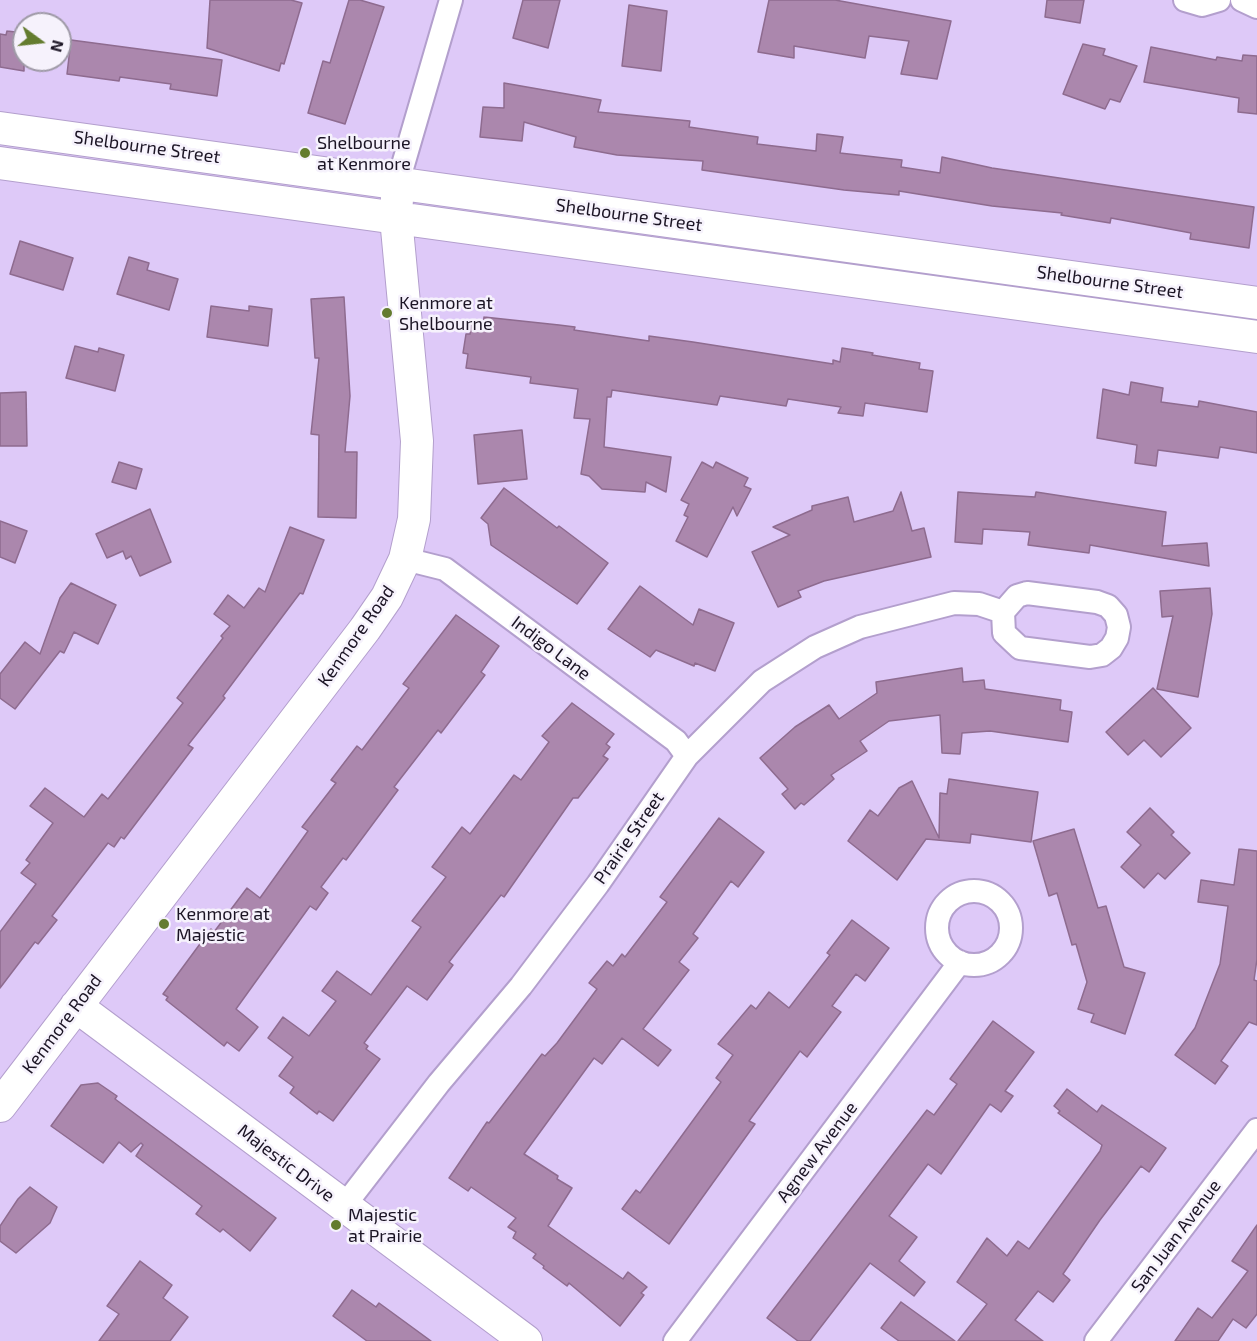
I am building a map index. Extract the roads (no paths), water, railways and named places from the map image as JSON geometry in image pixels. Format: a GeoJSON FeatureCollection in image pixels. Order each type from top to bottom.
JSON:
{"type":"FeatureCollection","features":[{"type":"Feature","properties":{"kind":"main road","name":"Shelbourne Street"},"geometry":{"type":"LineString","coordinates":[[0,128],[1257,303]]}},
{"type":"Feature","properties":{"kind":"main road","name":"Shelbourne Street"},"geometry":{"type":"LineString","coordinates":[[0,163],[1257,337]]}},
{"type":"Feature","properties":{"kind":"main road","name":"Kenmore Road"},"geometry":{"type":"LineString","coordinates":[[0,1106],[365,629],[387,597],[405,559],[414,519],[417,441],[396,218],[398,182]]}},
{"type":"Feature","properties":{"kind":"main road","name":"Majestic Drive"},"geometry":{"type":"LineString","coordinates":[[76,1006],[526,1341]]}},
{"type":"Feature","properties":{"kind":"street","name":"Kenmore Road"},"geometry":{"type":"LineString","coordinates":[[398,182],[451,0]]}},
{"type":"Feature","properties":{"kind":"street"},"geometry":{"type":"LineString","coordinates":[[1185,0],[1202,5],[1219,0]]}},
{"type":"Feature","properties":{"kind":"street"},"geometry":{"type":"LineString","coordinates":[[1242,0],[1257,7]]}},
{"type":"Feature","properties":{"kind":"street","name":"Indigo Lane"},"geometry":{"type":"LineString","coordinates":[[405,559],[445,569],[676,741],[687,756]]}},
{"type":"Feature","properties":{"kind":"street"},"geometry":{"type":"LineString","coordinates":[[1027,593],[1097,602],[1108,606],[1116,615],[1119,627],[1117,638],[1111,648],[1102,655],[1090,657],[1020,648],[1005,633],[1003,612],[1017,596],[1027,593]]}},
{"type":"Feature","properties":{"kind":"street","name":"Prairie Street"},"geometry":{"type":"LineString","coordinates":[[344,1206],[439,1083],[521,986],[598,884],[687,756],[762,681],[816,647],[860,627],[954,603],[979,604],[1003,612]]}},
{"type":"Feature","properties":{"kind":"street","name":"Agnew Avenue"},"geometry":{"type":"LineString","coordinates":[[675,1341],[960,962]]}},
{"type":"Feature","properties":{"kind":"street","name":"San Juan Avenue"},"geometry":{"type":"LineString","coordinates":[[1096,1341],[1257,1130]]}},
{"type":"Feature","properties":{"kind":"place","name":"Shelbourne at Kenmore"},"geometry":{"type":"Point","coordinates":[305,153]}},
{"type":"Feature","properties":{"kind":"place","name":"Kenmore at Shelbourne"},"geometry":{"type":"Point","coordinates":[387,313]}},
{"type":"Feature","properties":{"kind":"place","name":"Kenmore at Majestic"},"geometry":{"type":"Point","coordinates":[164,924]}},
{"type":"Feature","properties":{"kind":"place","name":"Majestic at Prairie"},"geometry":{"type":"Point","coordinates":[336,1225]}}]}
